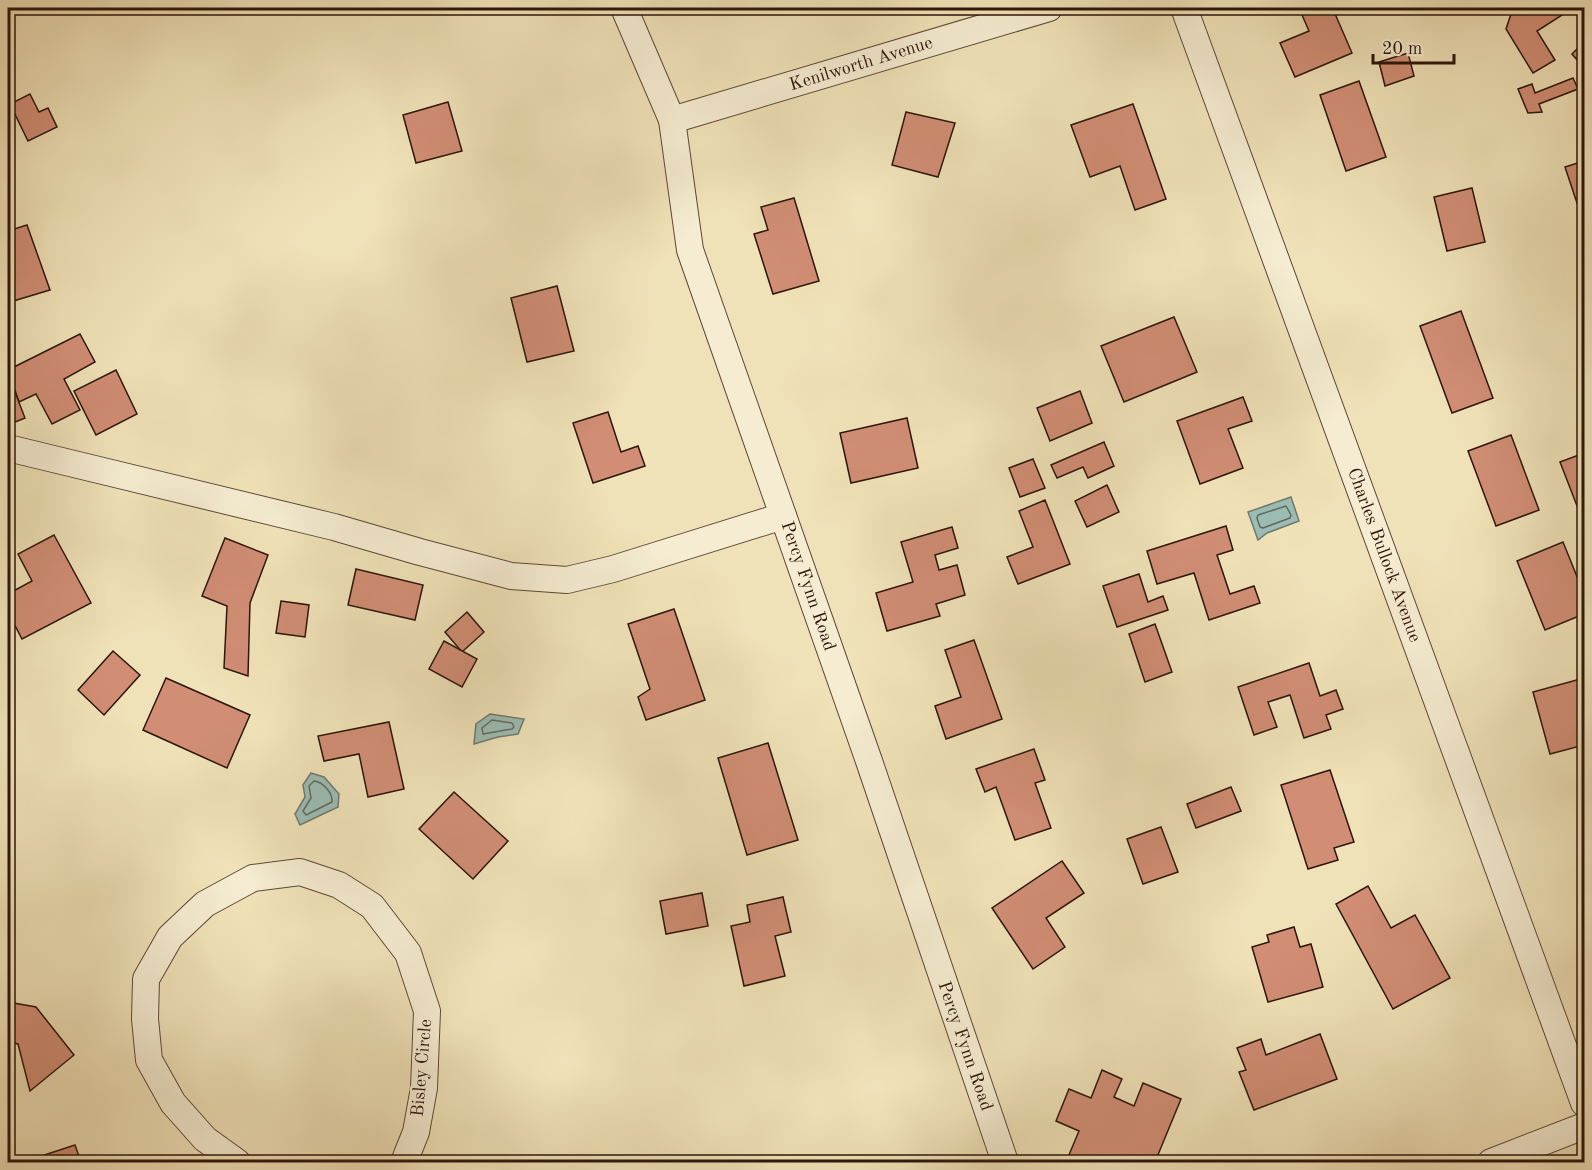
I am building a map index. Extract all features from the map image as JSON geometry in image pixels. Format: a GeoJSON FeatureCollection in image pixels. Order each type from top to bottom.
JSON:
{"type":"FeatureCollection","features":[{"type":"Feature","properties":{"kind":"street","name":"Percy Fynn Road"},"geometry":{"type":"LineString","coordinates":[[624,8],[672,120],[690,250],[869,761],[1005,1162]]}},
{"type":"Feature","properties":{"kind":"street","name":"Kenilworth Avenue"},"geometry":{"type":"LineString","coordinates":[[672,120],[1049,8]]}},
{"type":"Feature","properties":{"kind":"street","name":"Charles Bullock Avenue"},"geometry":{"type":"LineString","coordinates":[[1184,8],[1584,1102]]}},
{"type":"Feature","properties":{"kind":"street"},"geometry":{"type":"LineString","coordinates":[[8,448],[334,527],[511,576],[567,580],[613,569],[783,516]]}},
{"type":"Feature","properties":{"kind":"street","name":"Bisley Circle"},"geometry":{"type":"LineString","coordinates":[[237,1162],[205,1139],[173,1103],[149,1060],[145,1019],[147,979],[170,938],[205,904],[253,878],[300,872],[339,885],[372,906],[408,953],[427,1011],[424,1088],[416,1132],[404,1162]]}},
{"type":"Feature","properties":{"kind":"street"},"geometry":{"type":"LineString","coordinates":[[1491,1162],[1584,1126]]}},
{"type":"Feature","properties":{"kind":"water"},"geometry":{"type":"Polygon","coordinates":[[[1291,497],[1299,521],[1267,533],[1258,540],[1248,512],[1291,497]]]}},
{"type":"Feature","properties":{"kind":"water"},"geometry":{"type":"Polygon","coordinates":[[[490,714],[524,719],[518,734],[474,744],[476,724],[490,714]]]}},
{"type":"Feature","properties":{"kind":"water"},"geometry":{"type":"Polygon","coordinates":[[[311,773],[324,777],[339,794],[338,807],[300,825],[295,814],[305,797],[303,785],[311,773]]]}},
{"type":"Feature","properties":{"kind":"building"},"geometry":{"type":"Polygon","coordinates":[[[1299,8],[1337,8],[1333,9],[1352,53],[1295,77],[1280,43],[1309,31],[1299,8]]]}},
{"type":"Feature","properties":{"kind":"building"},"geometry":{"type":"Polygon","coordinates":[[[1518,8],[1573,8],[1537,31],[1555,60],[1533,73],[1506,29],[1512,11],[1518,8]]]}},
{"type":"Feature","properties":{"kind":"building"},"geometry":{"type":"Polygon","coordinates":[[[1584,42],[1584,68],[1572,54],[1584,42]]]}},
{"type":"Feature","properties":{"kind":"building"},"geometry":{"type":"Polygon","coordinates":[[[1408,53],[1414,76],[1385,86],[1379,62],[1408,53]]]}},
{"type":"Feature","properties":{"kind":"building"},"geometry":{"type":"Polygon","coordinates":[[[1573,78],[1578,89],[1539,104],[1542,112],[1528,113],[1518,89],[1532,84],[1535,93],[1573,78]]]}},
{"type":"Feature","properties":{"kind":"building"},"geometry":{"type":"Polygon","coordinates":[[[1359,81],[1386,157],[1346,171],[1320,95],[1359,81]]]}},
{"type":"Feature","properties":{"kind":"building"},"geometry":{"type":"Polygon","coordinates":[[[30,94],[39,112],[48,108],[57,127],[28,141],[10,104],[30,94]]]}},
{"type":"Feature","properties":{"kind":"building"},"geometry":{"type":"Polygon","coordinates":[[[448,102],[462,151],[416,163],[403,115],[448,102]]]}},
{"type":"Feature","properties":{"kind":"building"},"geometry":{"type":"Polygon","coordinates":[[[1133,104],[1166,199],[1135,210],[1120,166],[1090,177],[1071,125],[1133,104]]]}},
{"type":"Feature","properties":{"kind":"building"},"geometry":{"type":"Polygon","coordinates":[[[906,112],[955,123],[938,177],[892,165],[906,112]]]}},
{"type":"Feature","properties":{"kind":"building"},"geometry":{"type":"Polygon","coordinates":[[[1584,161],[1584,204],[1578,206],[1565,167],[1584,161]]]}},
{"type":"Feature","properties":{"kind":"building"},"geometry":{"type":"Polygon","coordinates":[[[1472,188],[1485,242],[1447,251],[1434,197],[1472,188]]]}},
{"type":"Feature","properties":{"kind":"building"},"geometry":{"type":"Polygon","coordinates":[[[794,198],[819,281],[773,294],[754,234],[768,230],[761,207],[794,198]]]}},
{"type":"Feature","properties":{"kind":"building"},"geometry":{"type":"Polygon","coordinates":[[[27,225],[50,290],[10,302],[8,295],[8,231],[27,225]]]}},
{"type":"Feature","properties":{"kind":"building"},"geometry":{"type":"Polygon","coordinates":[[[557,286],[574,351],[527,362],[511,298],[557,286]]]}},
{"type":"Feature","properties":{"kind":"building"},"geometry":{"type":"Polygon","coordinates":[[[1461,311],[1493,398],[1452,413],[1420,326],[1461,311]]]}},
{"type":"Feature","properties":{"kind":"building"},"geometry":{"type":"Polygon","coordinates":[[[1174,317],[1197,372],[1124,402],[1101,346],[1174,317]]]}},
{"type":"Feature","properties":{"kind":"building"},"geometry":{"type":"Polygon","coordinates":[[[80,334],[95,362],[64,379],[80,410],[52,424],[36,394],[19,402],[8,370],[80,334]]]}},
{"type":"Feature","properties":{"kind":"building"},"geometry":{"type":"Polygon","coordinates":[[[116,370],[137,414],[96,435],[74,391],[116,370]]]}},
{"type":"Feature","properties":{"kind":"building"},"geometry":{"type":"Polygon","coordinates":[[[8,374],[25,418],[8,425],[8,374]]]}},
{"type":"Feature","properties":{"kind":"building"},"geometry":{"type":"Polygon","coordinates":[[[1080,391],[1092,423],[1050,441],[1037,408],[1080,391]]]}},
{"type":"Feature","properties":{"kind":"building"},"geometry":{"type":"Polygon","coordinates":[[[1243,397],[1252,421],[1228,429],[1243,468],[1200,484],[1177,421],[1243,397]]]}},
{"type":"Feature","properties":{"kind":"building"},"geometry":{"type":"Polygon","coordinates":[[[608,412],[621,452],[638,446],[645,466],[593,483],[573,423],[608,412]]]}},
{"type":"Feature","properties":{"kind":"building"},"geometry":{"type":"Polygon","coordinates":[[[907,418],[918,468],[851,483],[840,433],[907,418]]]}},
{"type":"Feature","properties":{"kind":"building"},"geometry":{"type":"Polygon","coordinates":[[[1511,435],[1539,510],[1496,526],[1468,451],[1511,435]]]}},
{"type":"Feature","properties":{"kind":"building"},"geometry":{"type":"Polygon","coordinates":[[[1104,442],[1114,466],[1088,478],[1083,467],[1057,478],[1051,465],[1104,442]]]}},
{"type":"Feature","properties":{"kind":"building"},"geometry":{"type":"Polygon","coordinates":[[[1584,453],[1584,509],[1579,511],[1560,462],[1584,453]]]}},
{"type":"Feature","properties":{"kind":"building"},"geometry":{"type":"Polygon","coordinates":[[[1033,459],[1045,488],[1020,497],[1009,468],[1033,459]]]}},
{"type":"Feature","properties":{"kind":"building"},"geometry":{"type":"Polygon","coordinates":[[[1107,485],[1119,512],[1087,527],[1075,501],[1107,485]]]}},
{"type":"Feature","properties":{"kind":"building"},"geometry":{"type":"Polygon","coordinates":[[[1045,500],[1070,564],[1018,584],[1007,557],[1033,547],[1019,511],[1045,500]]]}},
{"type":"Feature","properties":{"kind":"building"},"geometry":{"type":"Polygon","coordinates":[[[1226,526],[1233,550],[1217,555],[1230,594],[1254,586],[1260,603],[1209,620],[1194,573],[1157,584],[1147,551],[1226,526]]]}},
{"type":"Feature","properties":{"kind":"building"},"geometry":{"type":"Polygon","coordinates":[[[952,527],[958,548],[935,555],[939,570],[957,565],[965,595],[936,604],[940,616],[887,631],[876,593],[913,582],[901,542],[952,527]]]}},
{"type":"Feature","properties":{"kind":"building"},"geometry":{"type":"Polygon","coordinates":[[[54,535],[91,603],[22,639],[8,612],[8,594],[32,581],[18,554],[54,535]]]}},
{"type":"Feature","properties":{"kind":"building"},"geometry":{"type":"Polygon","coordinates":[[[225,538],[268,555],[250,603],[248,676],[224,668],[227,606],[202,596],[225,538]]]}},
{"type":"Feature","properties":{"kind":"building"},"geometry":{"type":"Polygon","coordinates":[[[1563,542],[1584,594],[1584,614],[1545,630],[1517,561],[1563,542]]]}},
{"type":"Feature","properties":{"kind":"building"},"geometry":{"type":"Polygon","coordinates":[[[356,569],[423,585],[415,620],[348,605],[356,569]]]}},
{"type":"Feature","properties":{"kind":"building"},"geometry":{"type":"Polygon","coordinates":[[[1139,574],[1148,602],[1163,596],[1168,610],[1117,627],[1103,586],[1139,574]]]}},
{"type":"Feature","properties":{"kind":"building"},"geometry":{"type":"Polygon","coordinates":[[[281,601],[309,605],[305,637],[276,633],[281,601]]]}},
{"type":"Feature","properties":{"kind":"building"},"geometry":{"type":"Polygon","coordinates":[[[674,609],[705,700],[646,720],[638,697],[650,689],[628,624],[674,609]]]}},
{"type":"Feature","properties":{"kind":"building"},"geometry":{"type":"Polygon","coordinates":[[[467,612],[484,632],[462,652],[445,632],[467,612]]]}},
{"type":"Feature","properties":{"kind":"building"},"geometry":{"type":"Polygon","coordinates":[[[1155,624],[1172,672],[1145,682],[1129,634],[1155,624]]]}},
{"type":"Feature","properties":{"kind":"building"},"geometry":{"type":"Polygon","coordinates":[[[974,640],[1002,719],[946,739],[935,706],[961,697],[945,650],[974,640]]]}},
{"type":"Feature","properties":{"kind":"building"},"geometry":{"type":"Polygon","coordinates":[[[444,641],[477,659],[462,687],[429,669],[444,641]]]}},
{"type":"Feature","properties":{"kind":"building"},"geometry":{"type":"Polygon","coordinates":[[[113,651],[140,675],[104,715],[78,690],[113,651]]]}},
{"type":"Feature","properties":{"kind":"building"},"geometry":{"type":"Polygon","coordinates":[[[1309,663],[1320,696],[1336,690],[1343,709],[1326,715],[1331,729],[1304,738],[1290,695],[1268,702],[1277,727],[1254,735],[1238,687],[1309,663]]]}},
{"type":"Feature","properties":{"kind":"building"},"geometry":{"type":"Polygon","coordinates":[[[166,678],[250,715],[227,768],[143,730],[166,678]]]}},
{"type":"Feature","properties":{"kind":"building"},"geometry":{"type":"Polygon","coordinates":[[[1584,678],[1584,745],[1550,754],[1533,692],[1584,678]]]}},
{"type":"Feature","properties":{"kind":"building"},"geometry":{"type":"Polygon","coordinates":[[[389,722],[404,789],[368,797],[359,754],[324,761],[318,736],[389,722]]]}},
{"type":"Feature","properties":{"kind":"building"},"geometry":{"type":"Polygon","coordinates":[[[768,743],[798,840],[747,855],[718,758],[768,743]]]}},
{"type":"Feature","properties":{"kind":"building"},"geometry":{"type":"Polygon","coordinates":[[[1034,749],[1045,780],[1035,783],[1051,828],[1015,840],[996,787],[985,792],[976,769],[1034,749]]]}},
{"type":"Feature","properties":{"kind":"building"},"geometry":{"type":"Polygon","coordinates":[[[1330,770],[1354,842],[1334,848],[1338,860],[1308,869],[1281,785],[1330,770]]]}},
{"type":"Feature","properties":{"kind":"building"},"geometry":{"type":"Polygon","coordinates":[[[1231,787],[1241,811],[1196,828],[1187,804],[1231,787]]]}},
{"type":"Feature","properties":{"kind":"building"},"geometry":{"type":"Polygon","coordinates":[[[454,792],[508,841],[473,879],[419,829],[454,792]]]}},
{"type":"Feature","properties":{"kind":"building"},"geometry":{"type":"Polygon","coordinates":[[[1161,827],[1178,872],[1143,884],[1127,839],[1161,827]]]}},
{"type":"Feature","properties":{"kind":"building"},"geometry":{"type":"Polygon","coordinates":[[[1062,861],[1084,893],[1046,918],[1065,947],[1033,969],[992,908],[1062,861]]]}},
{"type":"Feature","properties":{"kind":"building"},"geometry":{"type":"Polygon","coordinates":[[[1368,886],[1391,928],[1415,915],[1450,978],[1393,1009],[1336,904],[1368,886]]]}},
{"type":"Feature","properties":{"kind":"building"},"geometry":{"type":"Polygon","coordinates":[[[702,893],[708,926],[666,934],[660,901],[702,893]]]}},
{"type":"Feature","properties":{"kind":"building"},"geometry":{"type":"Polygon","coordinates":[[[783,897],[791,932],[775,936],[785,976],[744,986],[731,926],[750,922],[747,905],[783,897]]]}},
{"type":"Feature","properties":{"kind":"building"},"geometry":{"type":"Polygon","coordinates":[[[1294,927],[1300,947],[1311,944],[1323,987],[1268,1002],[1252,947],[1269,942],[1267,935],[1294,927]]]}},
{"type":"Feature","properties":{"kind":"building"},"geometry":{"type":"Polygon","coordinates":[[[8,1002],[36,1007],[74,1055],[30,1091],[18,1044],[8,1042],[8,1002]]]}},
{"type":"Feature","properties":{"kind":"building"},"geometry":{"type":"Polygon","coordinates":[[[1320,1034],[1337,1079],[1254,1110],[1239,1072],[1246,1070],[1237,1048],[1261,1039],[1266,1055],[1320,1034]]]}},
{"type":"Feature","properties":{"kind":"building"},"geometry":{"type":"Polygon","coordinates":[[[1102,1070],[1122,1079],[1114,1097],[1134,1106],[1143,1083],[1181,1099],[1155,1162],[1131,1160],[1130,1162],[1066,1162],[1079,1131],[1056,1121],[1069,1089],[1091,1098],[1102,1070]]]}},
{"type":"Feature","properties":{"kind":"building"},"geometry":{"type":"Polygon","coordinates":[[[75,1145],[81,1162],[23,1162],[75,1145]]]}}]}
